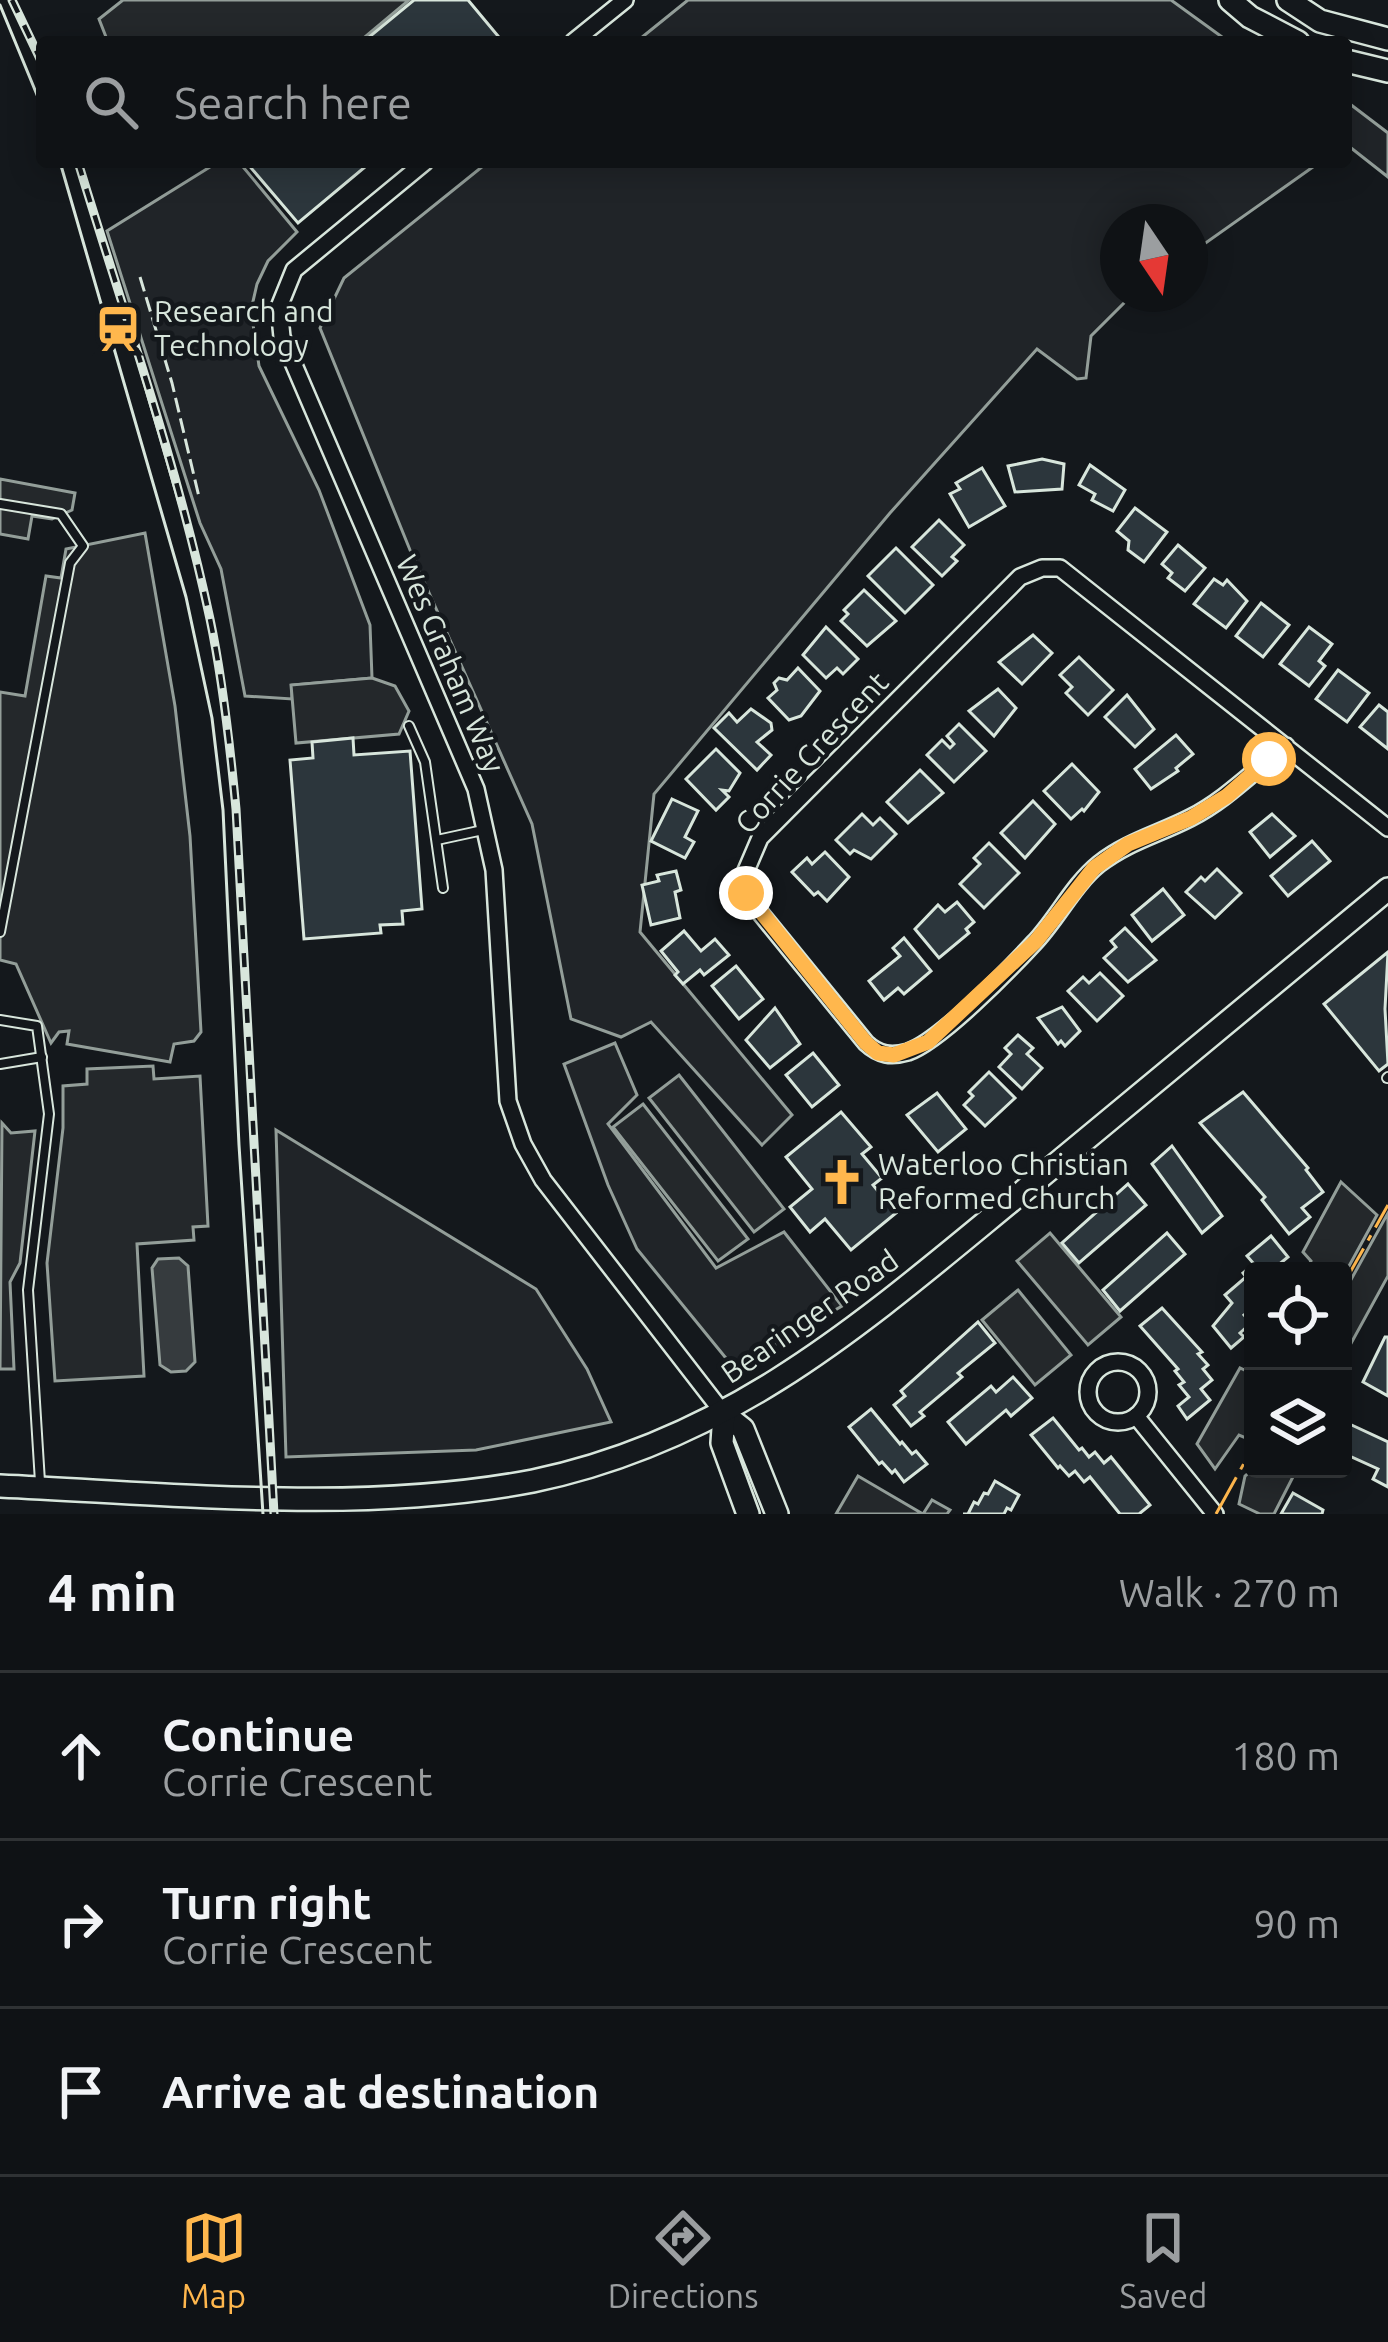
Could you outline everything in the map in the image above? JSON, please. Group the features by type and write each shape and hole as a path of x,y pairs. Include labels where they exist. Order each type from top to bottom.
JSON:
{"street":[{"path":"580,36 625,0"},
{"path":"1230,0 1286,36"},
{"path":"1288,0 1320,21 1388,39"},
{"path":"1352,62 1388,71"},
{"name":"Wes Graham Way","path":"418,168 294,270 284,290 279,322 301,385 476,789 494,870 508,1101 523,1144 543,1180 724,1414"},
{"name":"Corrie Crescent","path":"1286,746 1227,796 1191,818 1128,844 1094,868 1036,941 928,1042 900,1054 878,1053 866,1043 748,898 742,880 760,838 1020,577 1042,568 1060,568 1286,746 1388,828"},
{"name":"Bearinger Road","path":"0,1486 378,1502 529,1482 645,1449 724,1414 873,1314 1388,890"},
{"path":"724,1414 722,1443 748,1514"},
{"path":"724,1414 743,1429 777,1514"},
{"path":"1136,1416 1215,1514"}],"lane":[{"path":"0,504 61,514 83,547 70,563 0,932"},
{"path":"410,727 424,761 443,888"},
{"path":"437,840 484,829"},
{"path":"0,1020 37,1026 49,1114 28,1290 40,1488"},
{"path":"0,1064 42,1057"}],"shaded area":[{"path":"123,0 409,0 366,36 106,36 99,19"},
{"path":"688,0 1171,0 1221,36 643,36"},
{"path":"1352,106 1388,133 1388,177 1352,149"},
{"path":"208,168 244,168 297,232 268,261 257,284 251,310 259,366 319,490 370,625 372,678 292,685 292,699 245,696 221,569 200,523 107,231"},
{"path":"481,168 1312,168 1208,241 1208,204 1100,204 1100,312 1115,312 1091,336 1086,378 1077,379 1037,349 890,513 654,794 640,932 792,1115 762,1145 651,1022 621,1037 571,1019 532,824 410,550 320,328 344,278"},
{"path":"0,479 75,493 72,510 52,519 32,516 28,539 0,534"},
{"path":"145,533 175,706 190,836 201,1032 194,1041 174,1044 170,1062 67,1044 69,1031 59,1032 51,1043 16,964 0,960 0,692 25,696 46,576 61,578 66,549"},
{"path":"372,678 395,686 409,711 399,734 296,743 291,685"},
{"path":"615,1043 637,1095 608,1124 716,1268 784,1232 842,1306 734,1368 637,1249 608,1185 564,1064"},
{"path":"153,1066 154,1079 200,1076 208,1226 193,1227 194,1240 137,1244 144,1376 55,1381 47,1263 63,1128 63,1086 87,1084 87,1069"},
{"path":"679,1075 784,1209 754,1232 649,1098"},
{"path":"643,1104 748,1239 718,1261 613,1127"},
{"path":"2,1123 11,1133 35,1131 20,1263 10,1282 14,1369 0,1369"},
{"path":"276,1130 536,1289 587,1369 611,1422 476,1450 286,1457"},
{"path":"1341,1182 1377,1215 1351,1262 1310,1262 1303,1252"},
{"path":"1388,1213 1388,1276 1352,1342 1352,1278"},
{"path":"1050,1233 1121,1317 1088,1345 1017,1261"},
{"path":"179,1258 188,1266 195,1362 186,1371 171,1372 160,1365 152,1268 158,1259"},
{"path":"1018,1290 1071,1355 1035,1385 982,1320"},
{"path":"1240,1368 1244,1370 1244,1437 1239,1435 1215,1469 1197,1444"},
{"path":"858,1476 923,1514 836,1514"},
{"path":"1245,1478 1292,1478 1274,1514 1260,1514 1239,1504"},
{"path":"932,1500 950,1510 947,1514 923,1514"}],"building":[{"path":"414,0 468,0 498,36 370,36"},
{"path":"251,168 364,168 298,223"},
{"path":"1042,459 1064,464 1062,489 1015,492 1008,466"},
{"path":"1090,465 1125,490 1113,511 1092,500 1095,494 1079,485"},
{"path":"982,468 1005,506 969,527 950,494 960,489 956,483"},
{"path":"1135,508 1167,532 1144,562 1128,550 1129,541 1117,531"},
{"path":"939,520 964,545 942,576 912,547"},
{"path":"1178,545 1205,568 1185,591 1168,578 1172,573 1162,564"},
{"path":"896,548 933,585 905,613 868,576"},
{"path":"1214,579 1223,585 1227,580 1247,601 1226,628 1194,604"},
{"path":"864,590 896,621 867,646 841,621 848,614 844,610"},
{"path":"1261,603 1289,625 1263,657 1236,636"},
{"path":"826,627 858,659 843,674 837,668 826,678 803,655"},
{"path":"1309,627 1332,644 1319,661 1325,666 1309,686 1280,664"},
{"path":"1033,635 1052,653 1022,684 999,662"},
{"path":"1079,657 1113,690 1088,715 1066,693 1072,687 1060,675"},
{"path":"798,668 820,691 801,716 789,720 768,698 777,690 774,683 779,678 787,680"},
{"path":"1338,670 1369,693 1347,722 1316,699"},
{"path":"998,689 1016,708 994,736 969,711"},
{"path":"1127,695 1154,729 1135,747 1105,717"},
{"path":"1379,705 1388,712 1388,749 1360,727"},
{"path":"751,709 771,723 772,730 757,742 771,755 757,770 714,728 729,713 737,722"},
{"path":"959,724 986,751 954,782 927,755 942,740 950,748 954,744 947,736"},
{"path":"1176,735 1193,754 1151,789 1135,769"},
{"path":"353,738 354,755 410,751 422,909 402,911 403,924 380,925 381,933 304,939 290,760 313,758 312,742"},
{"path":"716,749 740,773 729,791 722,790 729,797 716,810 686,779"},
{"path":"1072,764 1099,792 1071,819 1044,791"},
{"path":"920,770 943,793 908,823 887,802"},
{"path":"672,799 698,811 685,837 694,842 685,858 651,841"},
{"path":"1033,801 1055,824 1025,858 1001,833"},
{"path":"862,814 873,825 880,818 896,834 871,859 854,850 850,854 836,840"},
{"path":"1272,814 1295,836 1270,857 1250,832"},
{"path":"1312,841 1330,861 1288,896 1271,876"},
{"path":"989,843 1019,873 984,908 960,884 980,864 974,858"},
{"path":"825,852 849,877 827,901 818,892 814,895 792,872 807,858 812,864"},
{"path":"1217,869 1241,893 1215,918 1186,892"},
{"path":"676,871 680,918 651,925 642,885"},
{"path":"1163,889 1184,915 1152,941 1132,915"},
{"path":"957,902 974,922 966,929 969,933 939,958 915,929 938,905 945,912"},
{"path":"1125,928 1156,960 1128,982 1104,958 1116,947 1111,941"},
{"path":"684,931 701,951 715,939 729,955 683,984 661,951"},
{"path":"904,938 931,971 904,994 898,988 884,1000 869,981 900,956 893,948"},
{"path":"1388,952 1388,1064 1379,1071 1324,1004"},
{"path":"736,966 763,999 739,1019 712,986"},
{"path":"1100,973 1123,996 1097,1021 1068,991 1083,977 1089,983"},
{"path":"1062,1007 1080,1031 1065,1046 1061,1041 1058,1044 1038,1018"},
{"path":"775,1008 800,1044 770,1068 746,1040"},
{"path":"1018,1035 1033,1048 1027,1054 1042,1068 1022,1089 999,1067 1011,1054 1005,1048"},
{"path":"813,1053 839,1085 812,1107 786,1075"},
{"path":"989,1072 1015,1098 985,1126 964,1105 973,1096 969,1092"},
{"path":"1243,1092 1323,1192 1302,1208 1310,1217 1289,1234 1262,1200 1265,1197 1200,1123"},
{"path":"937,1093 966,1129 938,1152 907,1115"},
{"name":"Waterloo Christian Reformed Church","path":"841,1112 871,1147 862,1154 882,1178 873,1185 896,1213 851,1250 825,1219 810,1232 790,1207 812,1189 786,1157"},
{"path":"1172,1146 1222,1216 1202,1233 1152,1164"},
{"path":"1128,1184 1146,1205 1079,1263 1062,1243"},
{"path":"1167,1233 1185,1254 1120,1311 1103,1290"},
{"path":"1271,1236 1288,1257 1282,1262 1252,1262 1247,1256"},
{"path":"1244,1279 1244,1329 1240,1333 1244,1337 1231,1348 1213,1326 1232,1303 1225,1295"},
{"path":"1162,1308 1202,1352 1198,1354 1208,1365 1203,1369 1212,1380 1201,1389 1210,1400 1187,1419 1178,1406 1189,1397 1179,1385 1184,1382 1178,1369 1140,1326"},
{"path":"978,1322 995,1343 958,1373 962,1377 920,1412 924,1416 911,1426 894,1405 905,1396 901,1391"},
{"path":"1388,1337 1388,1396 1363,1382"},
{"path":"1013,1377 1032,1398 1011,1416 1006,1410 966,1444 948,1422 991,1386 996,1392"},
{"path":"871,1409 900,1444 912,1454 916,1451 927,1464 904,1482 895,1470 892,1473 879,1464 849,1427"},
{"path":"1053,1418 1089,1457 1095,1452 1104,1463 1111,1457 1150,1505 1139,1514 1120,1514 1090,1477 1084,1482 1075,1471 1069,1476 1058,1468 1031,1435"},
{"path":"1352,1425 1388,1442 1388,1487 1373,1479 1378,1469 1352,1457"},
{"path":"995,1481 1019,1495 1004,1514 968,1514"},
{"path":"1293,1493 1323,1510 1322,1514 1281,1514"}],"tram line":[{"path":"0,5 36,92"},
{"path":"62,168 186,597 212,718 223,810 263,1514"},
{"path":"106,252 180,506"}],"railway":[{"path":"12,0 36,50"},
{"path":"80,168 182,503 222,689 236,809 274,1514"}],"fence":[{"path":"140,277 199,497"}],"power":[{"path":"1352,1269 1388,1205"},
{"path":"1216,1514 1244,1463"}],"place":[{"name":"Research and Technology","path":"118,329"},
{"name":"Waterloo Christian Reformed Church","path":"842,1182"}],"route":[{"path":"746,893 866,1043 878,1053 910,1051 928,1042 1036,941 1094,868 1128,844 1191,818 1227,796 1269,759"}]}
